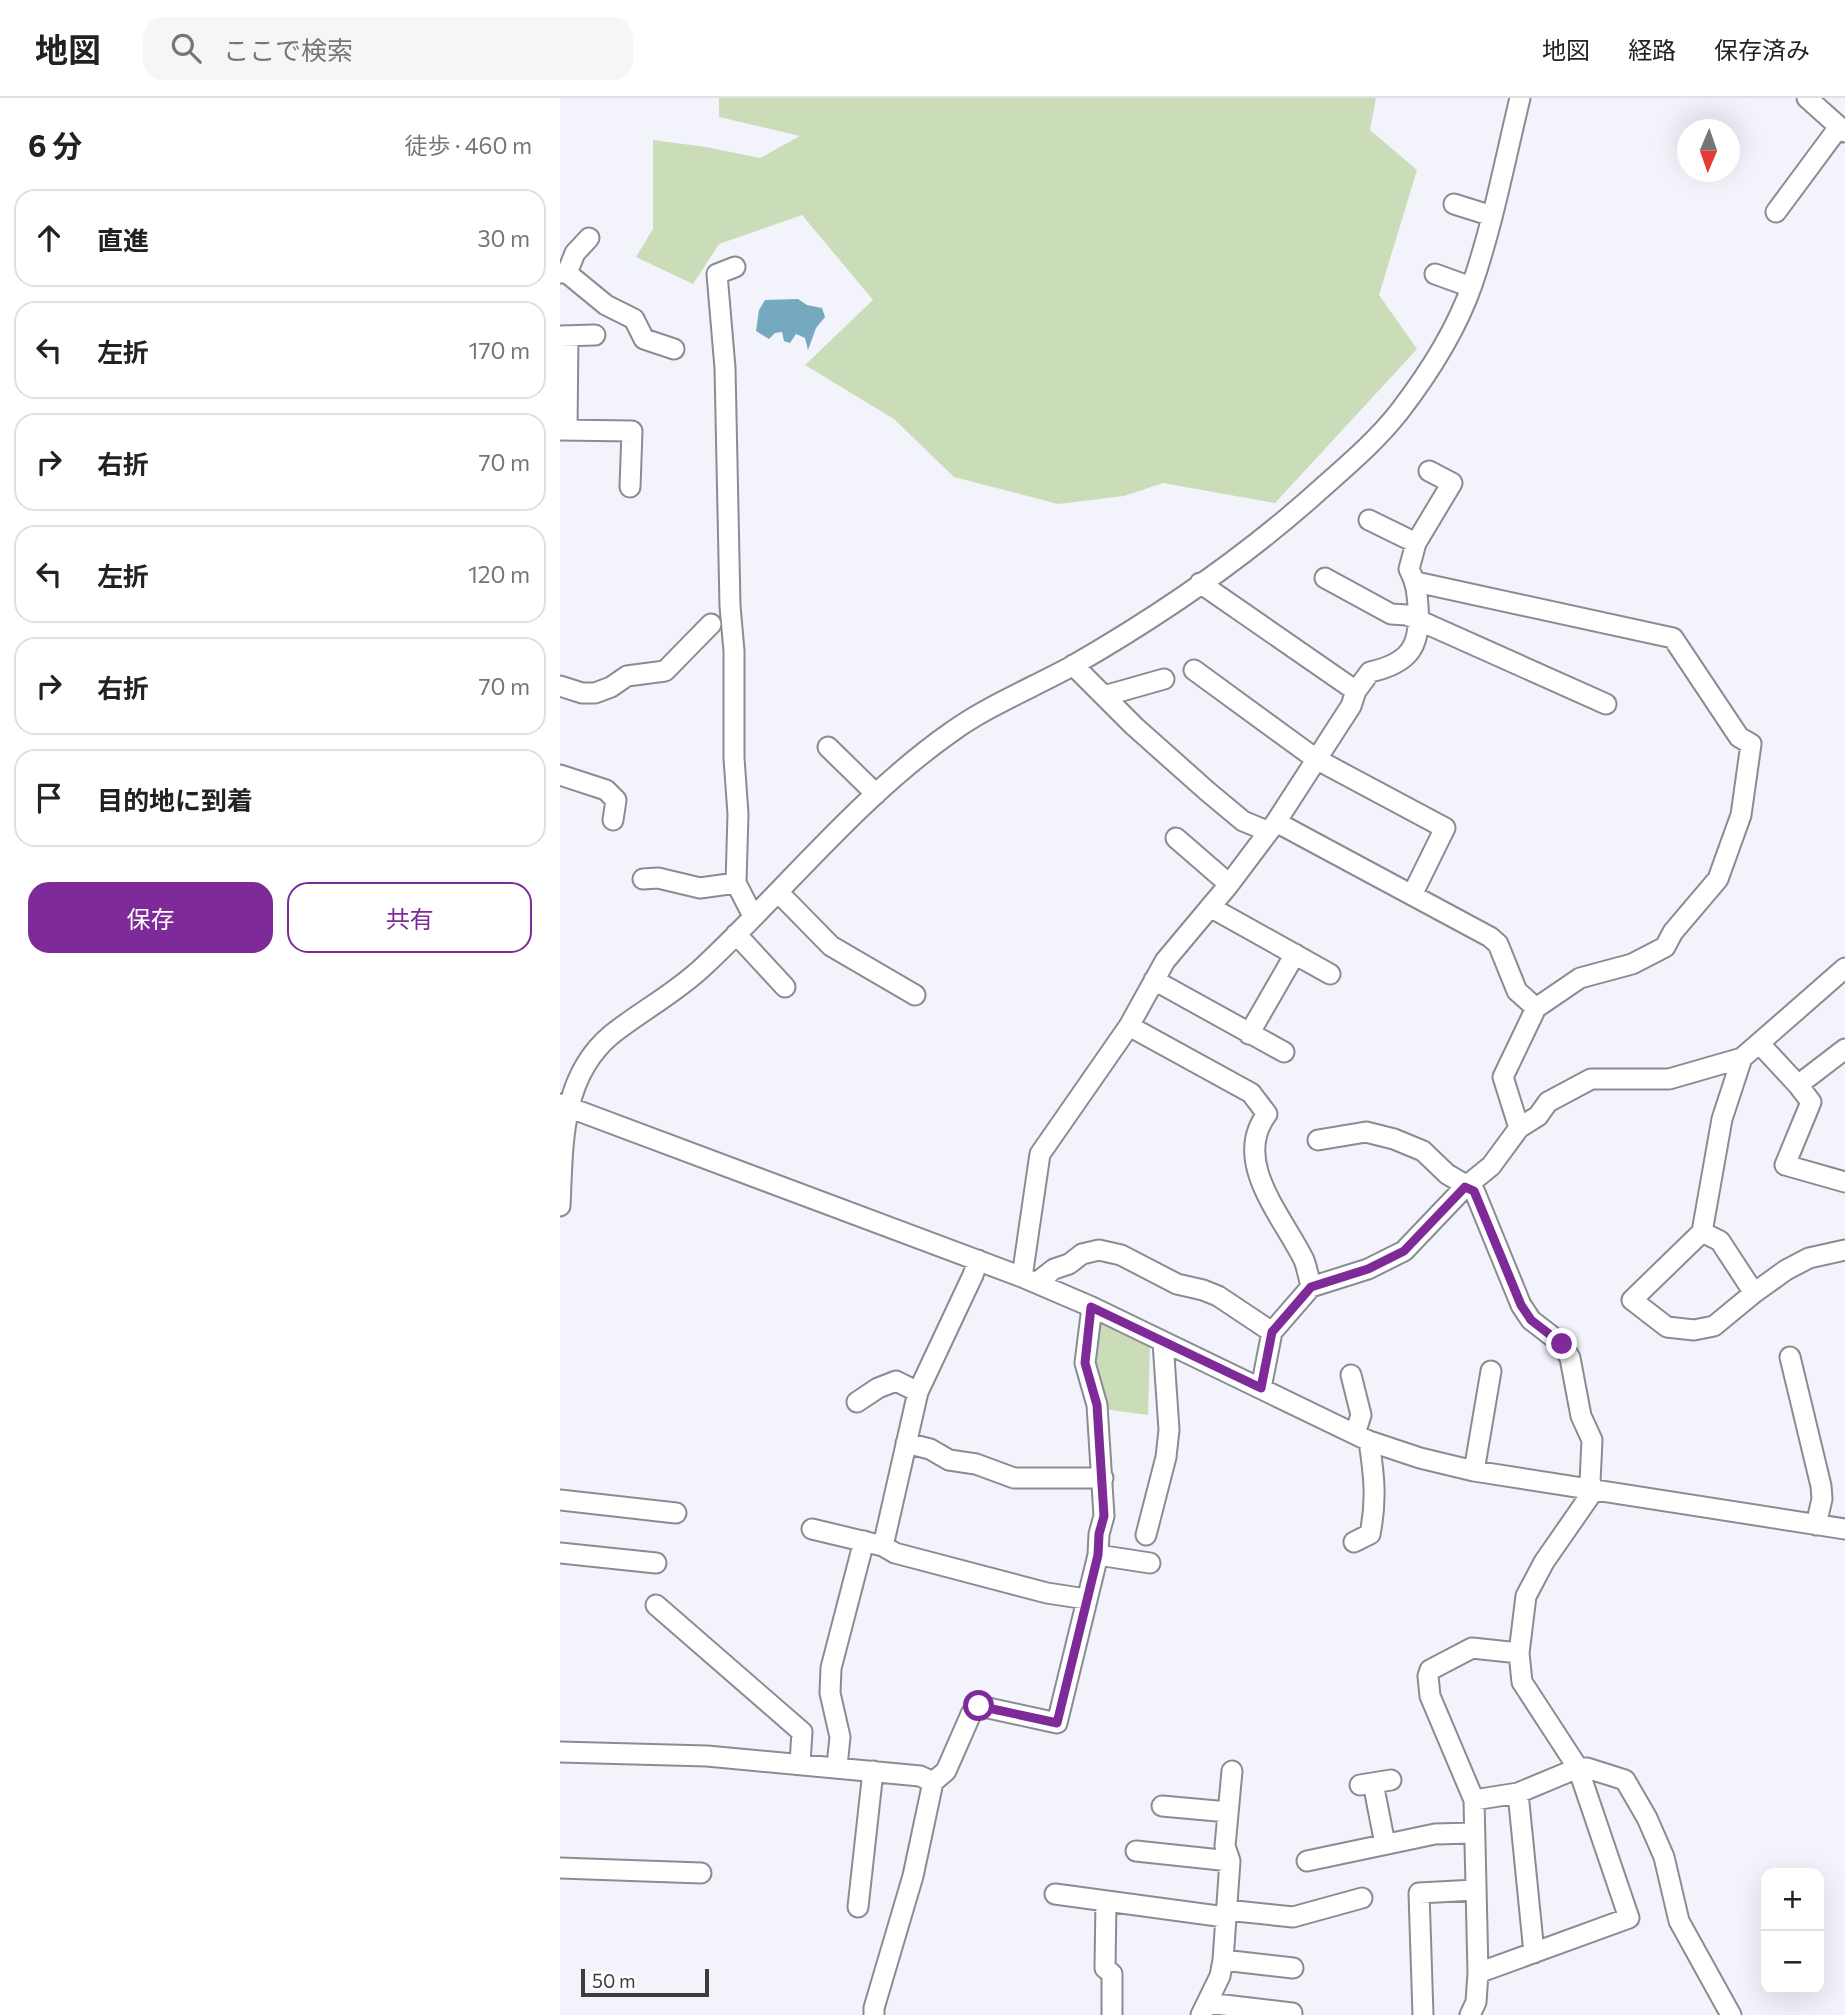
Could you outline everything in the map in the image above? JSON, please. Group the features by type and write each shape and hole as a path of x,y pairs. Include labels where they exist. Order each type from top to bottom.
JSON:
{"street":[{"path":"560,1206 563,1112 596,1050 613,1034 702,968 876,793 915,758 955,729 1073,665 1150,618 1272,533 1374,442 1399,412 1438,356 1471,287 1492,216 1520,98"},
{"path":"1776,212 1842,130 1807,98"},
{"path":"1454,204 1492,216"},
{"path":"589,238 575,253 564,273 606,305 634,319 644,339 674,349"},
{"path":"735,267 717,274 725,368 730,606 734,651 734,758 738,814 736,883 753,916"},
{"path":"1435,274 1471,287"},
{"path":"595,335 564,336 564,430 632,431 630,487"},
{"path":"1029,1280 1040,1154 1129,1026 1165,961 1229,884 1271,826 1351,706 1356,691 1370,672 1389,668 1417,643 1419,620 1416,582 1409,569 1416,543 1452,483 1429,471"},
{"path":"1369,520 1416,543"},
{"path":"1325,578 1391,614 1407,615 1419,620 1606,704"},
{"path":"1416,582 1673,638 1740,737 1751,744 1741,816 1718,879 1673,932 1665,947 1632,964 1580,978 1536,1008 1503,1077 1520,1128"},
{"path":"1200,583 1356,691"},
{"path":"560,686 595,693 611,687 627,676 665,671 711,624"},
{"path":"1073,665 1133,726 1243,821 1271,826 1412,895 1490,937 1498,944 1517,991 1536,1008"},
{"path":"1194,670 1316,759 1445,828 1412,895"},
{"path":"1104,696 1164,679"},
{"path":"828,747 876,793"},
{"path":"560,775 606,790 616,800 613,820"},
{"path":"1176,838 1229,884"},
{"path":"643,879 658,877 700,888 736,883"},
{"path":"778,892 831,946 915,995"},
{"path":"1210,907 1330,974"},
{"path":"736,934 785,987"},
{"path":"1249,1034 1295,954"},
{"path":"1261,1388 1272,1332 1311,1287 1368,1269 1404,1251 1465,1187 1490,1166 1520,1128 1538,1116 1548,1102 1591,1079 1668,1079 1741,1058 1845,968"},
{"path":"1154,981 1284,1052"},
{"path":"1129,1026 1251,1093 1267,1114 1258,1127 1254,1152 1257,1172 1305,1262 1311,1287"},
{"path":"1759,1043 1811,1101 1785,1165 1845,1182"},
{"path":"1798,1085 1845,1049"},
{"path":"1741,1058 1722,1119 1702,1232 1632,1300 1667,1327 1695,1330 1714,1326 1754,1293 1809,1258 1845,1250"},
{"path":"563,1112 1029,1280 1362,1437 1420,1458 1474,1471 1845,1530"},
{"path":"1318,1140 1366,1132 1394,1139 1423,1151 1447,1174 1474,1191 1521,1305 1531,1320 1562,1344 1570,1358 1581,1416 1592,1440 1590,1482 1594,1490"},
{"path":"1702,1232 1720,1241 1754,1293"},
{"path":"1029,1280 1069,1264 1082,1254 1099,1250 1121,1255 1177,1284 1218,1296 1272,1332"},
{"path":"883,1546 918,1392 978,1260"},
{"path":"874,2015 913,1876 933,1782 946,1770 971,1714 979,1706 1057,1723 1098,1555 1099,1534 1104,1516 1097,1405 1085,1363 1091,1307"},
{"path":"1146,1535 1166,1457 1169,1430 1163,1342"},
{"path":"1790,1357 1821,1486 1822,1499 1816,1525"},
{"path":"1474,1471 1491,1371"},
{"path":"1351,1375 1361,1415 1362,1437 1376,1489 1370,1534 1354,1542"},
{"path":"857,1402 878,1388 896,1381 918,1392"},
{"path":"906,1443 930,1448 948,1460 976,1464 1014,1478 1103,1478"},
{"path":"1478,1973 1629,1917 1578,1768 1522,1682 1519,1653 1526,1596 1544,1562 1594,1490"},
{"path":"560,1500 676,1513"},
{"path":"811,1529 883,1546 895,1553 1010,1583 1086,1599"},
{"path":"836,1766 840,1737 830,1693 831,1668 864,1541"},
{"path":"560,1553 656,1563"},
{"path":"1098,1555 1150,1563"},
{"path":"656,1605 802,1732 800,1763"},
{"path":"1470,2015 1476,2002 1478,1973 1474,1800 1430,1696 1428,1676 1430,1670 1472,1648 1519,1653"},
{"path":"560,1752 707,1756 800,1763 920,1776 933,1782"},
{"path":"1474,1800 1518,1793 1578,1768 1587,1768 1625,1780 1647,1818 1664,1857 1679,1921 1731,2015"},
{"path":"858,1907 873,1770"},
{"path":"1232,1771 1225,1846 1230,1861 1223,1960 1220,1976 1204,2009 1292,2013"},
{"path":"1375,1782 1385,1844"},
{"path":"1518,1793 1534,1953"},
{"path":"1162,1806 1228,1812"},
{"path":"1307,1861 1435,1834 1473,1833"},
{"path":"1136,1851 1230,1861"},
{"path":"560,1868 701,1873"},
{"path":"1423,2015 1419,1893 1475,1890"},
{"path":"1055,1894 1226,1914 1293,1917 1362,1898"},
{"path":"1106,1901 1105,1968 1112,1974 1112,2015"},
{"path":"1223,1960 1293,1968"}],"green space":[{"path":"719,98 1376,98 1370,130 1417,170 1379,295 1417,349 1275,503 1163,483 1124,496 1058,504 954,477 894,419 805,365 873,300 802,215 719,244 693,284 636,257 653,229 653,140 760,158 800,136 719,117"},
{"path":"1096,1319 1150,1345 1148,1415 1103,1409 1089,1364"}],"water":[{"path":"798,299 807,305 822,308 825,317 816,328 808,350 805,338 796,334 790,343 784,341 782,332 775,333 769,339 756,331 759,310 765,300"}],"route":[{"path":"979,1706 1057,1723 1098,1555 1099,1534 1104,1516 1097,1405 1085,1363 1091,1307 1261,1388 1272,1332 1311,1287 1368,1269 1404,1251 1465,1187 1474,1191 1521,1305 1531,1320 1562,1344"}]}
